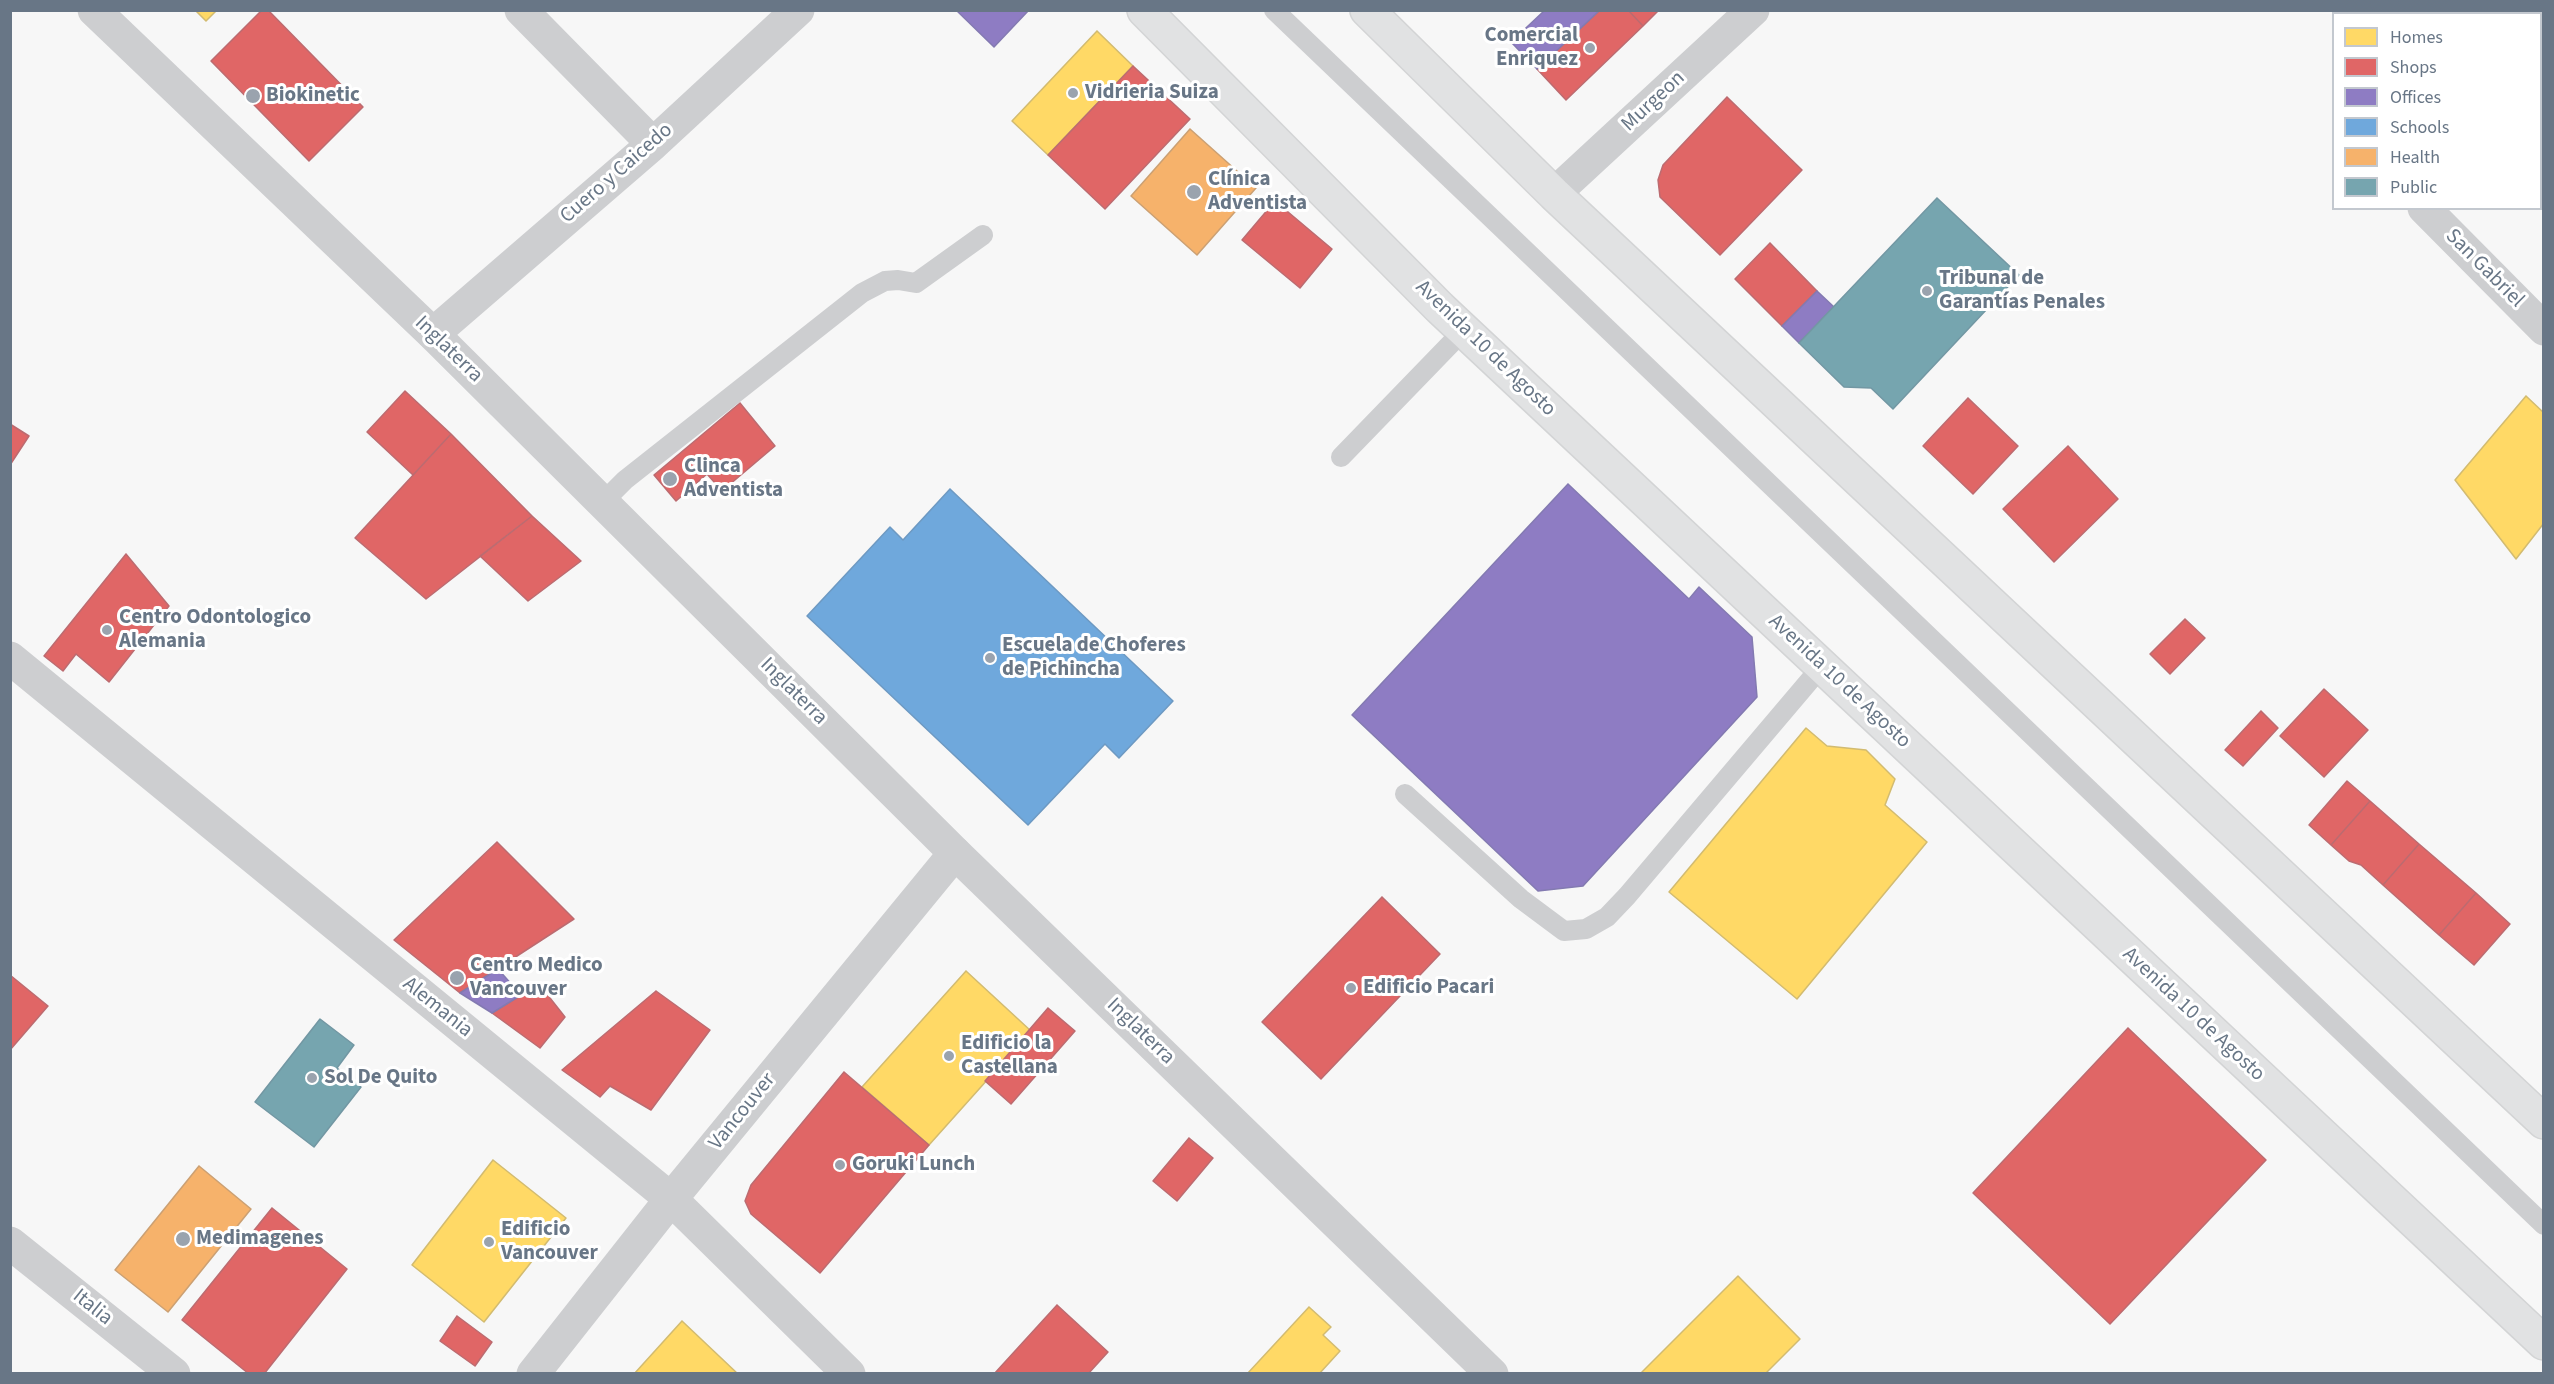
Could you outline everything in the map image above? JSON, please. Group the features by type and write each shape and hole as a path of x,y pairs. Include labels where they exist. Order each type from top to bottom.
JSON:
{"main road":[{"name":"Avenida 10 de Agosto","path":"1144,10 1464,330 2544,1343"},
{"path":"1367,10 1554,194 2544,1122"}],"street":[{"name":"Inglaterra","path":"94,10 433,334 955,853 1492,1374"},
{"path":"521,10 653,144"},
{"name":"Cuero y Caicedo","path":"433,334 653,144 798,10"},
{"name":"Murgeon","path":"1554,194 1753,10"},
{"name":"San Gabriel","path":"2426,210 2544,329"},
{"name":"Alemania","path":"10,658 671,1199 849,1374"},
{"name":"Vancouver","path":"533,1374 671,1199 955,853"},
{"name":"Italia","path":"10,1243 174,1374"}],"lane":[{"path":"1274,10 2544,1225"},
{"path":"602,503 625,480 862,293 885,281 898,280 916,284 983,235"},
{"path":"1341,457 1464,330"},
{"path":"1405,794 1521,899 1564,931 1586,929 1607,917 1627,896 1822,666"}],"building: Homes":[{"path":"195,10 217,10 206,21"},
{"name":"Vidrieria Suiza","path":"1097,31 1133,66 1048,155 1012,121"},
{"path":"2526,396 2544,413 2544,523 2516,559 2455,480"},
{"path":"1806,728 1827,746 1866,750 1895,779 1885,805 1927,842 1797,999 1669,892"},
{"name":"Edificio la Castellana","path":"966,971 1031,1031 929,1145 862,1087"},
{"name":"Edificio Vancouver","path":"493,1160 566,1218 484,1322 412,1265"},
{"path":"1738,1276 1800,1339 1765,1374 1640,1374"},
{"path":"1309,1307 1331,1327 1323,1335 1340,1351 1319,1374 1247,1374"},
{"path":"682,1321 738,1374 634,1374"}],"building: Shops":[{"path":"262,10 268,10 363,107 309,161 211,61"},
{"name":"Comercial Enriquez","path":"1600,10 1628,10 1643,26 1566,100 1537,69"},
{"path":"1628,10 1659,10 1643,26"},
{"path":"1133,66 1190,119 1105,209 1048,155"},
{"path":"1727,97 1802,170 1720,255 1660,197 1658,180 1663,165"},
{"path":"1275,201 1332,249 1300,288 1242,240"},
{"path":"1770,243 1817,291 1782,326 1735,279"},
{"path":"405,391 451,434 413,475 367,432"},
{"path":"1968,398 2018,446 1973,494 1923,446"},
{"path":"740,403 775,446 722,491 707,474 676,501 654,475"},
{"path":"10,424 29,436 10,465"},
{"path":"451,434 532,516 426,599 355,538"},
{"path":"2068,446 2118,499 2054,562 2003,509"},
{"path":"532,516 581,561 528,601 480,556"},
{"name":"Centro Odontologico Alemania","path":"126,554 169,606 109,682 76,654 63,671 44,656"},
{"path":"2185,619 2205,638 2170,674 2150,654"},
{"path":"2324,689 2368,730 2324,777 2280,736"},
{"path":"2261,711 2278,728 2243,766 2225,750"},
{"path":"2347,781 2370,801 2331,845 2309,825"},
{"path":"2370,801 2419,844 2383,885 2361,865 2349,861 2331,845"},
{"path":"497,842 574,919 460,993 394,940"},
{"path":"2419,844 2476,893 2439,935 2383,885"},
{"path":"2476,893 2510,924 2474,965 2439,935"},
{"name":"Edificio Pacari","path":"1382,897 1440,954 1321,1079 1262,1022"},
{"path":"10,975 48,1006 10,1050"},
{"path":"539,984 565,1017 540,1048 492,1013"},
{"path":"656,991 710,1030 651,1110 610,1086 600,1097 562,1070"},
{"path":"1048,1008 1075,1031 1011,1104 985,1081"},
{"path":"2128,1028 2266,1160 2110,1324 1973,1193"},
{"name":"Goruki Lunch","path":"844,1072 929,1145 820,1273 751,1214 745,1201 751,1185"},
{"path":"1189,1138 1213,1158 1177,1201 1153,1181"},
{"path":"272,1208 347,1269 264,1374 249,1374 182,1320"},
{"path":"1057,1305 1108,1352 1088,1374 994,1374"},
{"path":"457,1316 492,1342 475,1366 440,1341"}],"building: Offices":[{"path":"956,10 1029,10 994,47"},
{"path":"1545,10 1600,10 1537,69 1511,42"},
{"path":"1817,291 1834,307 1799,343 1782,326"},
{"path":"1568,484 1689,599 1699,587 1752,637 1757,697 1583,886 1538,891 1352,715"},
{"path":"498,969 521,995 492,1013 460,993"}],"building: Schools":[{"name":"Escuela de Choferes de Pichincha","path":"950,489 1173,701 1119,758 1105,744 1028,825 807,616 890,527 903,540"}],"building: Health":[{"name":"Clínica Adventista","path":"1190,129 1256,188 1197,255 1131,196"},
{"name":"Medimagenes","path":"199,1166 251,1209 168,1312 115,1270"}],"building: Public":[{"name":"Tribunal de Garantías Penales","path":"1937,198 2019,275 1893,409 1871,388 1844,387 1799,343"},
{"name":"Sol De Quito","path":"320,1019 354,1045 337,1068 361,1087 314,1147 255,1102"}],"place":[{"name":"Comercial Enriquez","path":"1590,48"},
{"name":"Vidrieria Suiza","path":"1073,93"},
{"name":"Biokinetic","path":"253,96"},
{"name":"Clínica Adventista","path":"1194,192"},
{"name":"Tribunal de Garantías Penales","path":"1927,291"},
{"name":"Clinca Adventista","path":"670,479"},
{"name":"Centro Odontologico Alemania","path":"107,630"},
{"name":"Escuela de Choferes de Pichincha","path":"990,658"},
{"name":"Centro Medico Vancouver","path":"457,978"},
{"name":"Edificio Pacari","path":"1351,988"},
{"name":"Edificio la Castellana","path":"949,1056"},
{"name":"Sol De Quito","path":"312,1078"},
{"name":"Goruki Lunch","path":"840,1165"},
{"name":"Medimagenes","path":"183,1239"},
{"name":"Edificio Vancouver","path":"489,1242"}]}
